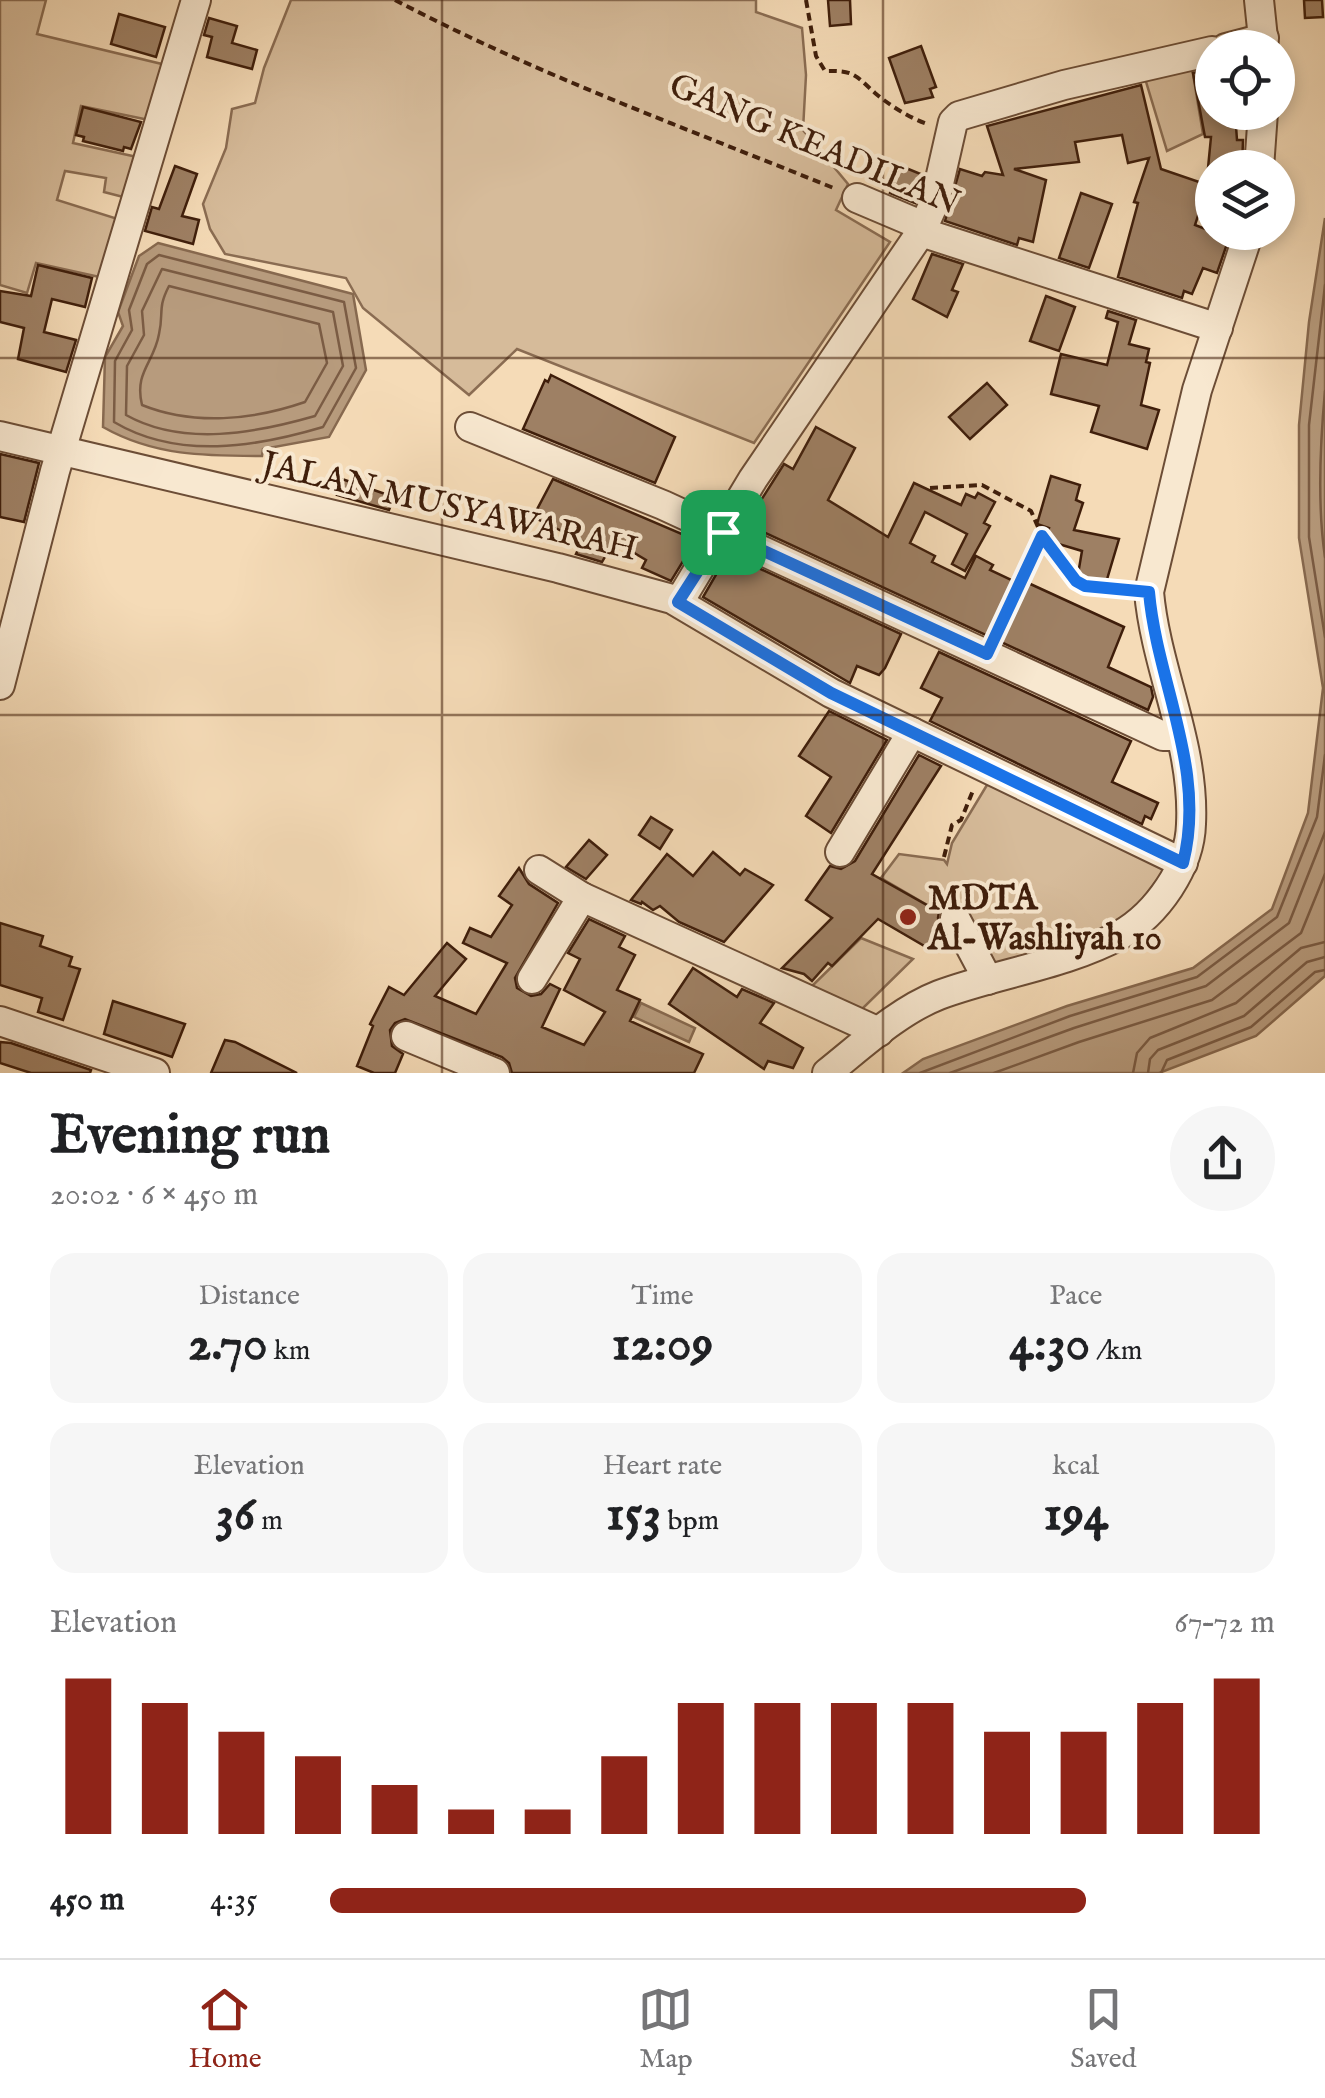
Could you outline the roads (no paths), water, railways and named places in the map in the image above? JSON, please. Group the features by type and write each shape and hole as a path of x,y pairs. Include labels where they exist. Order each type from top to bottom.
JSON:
{"street":[{"path":"0,686 55,471 196,0"},
{"path":"1259,0 1262,30"},
{"path":"678,602 754,479 921,232 935,201 950,131 959,116 1064,85 1195,55"},
{"name":"GANG KEADILAN","path":"857,198 916,223 921,232 1218,328"},
{"path":"827,1073 879,1032 936,996 1122,934 1155,905 1183,863 1192,816 1190,782 1152,621 1149,592 1183,444 1243,250"},
{"path":"470,428 663,505 1164,736 1180,736"},
{"name":"JALAN MUSYAWARAH","path":"0,436 650,591 678,602 792,672 1183,863"},
{"path":"840,852 912,732"},
{"path":"540,870 582,897 879,1032"},
{"path":"532,979 582,897"},
{"path":"955,918 988,980"},
{"path":"0,1022 154,1073"},
{"path":"406,1036 495,1073"}],"water":[{"path":"1325,218 1325,976 1256,1036 1159,1073 903,1073 923,1059 1067,1006 1193,968 1272,909 1308,813 1323,688 1299,538 1299,425"},
{"path":"158,243 353,294 366,370 329,437 263,449 262,456 220,456 161,449 103,427 105,357 123,326 118,312 139,256"},
{"path":"641,1003 695,1028 689,1042 634,1017"}],"place":[{"name":"MDTA Al-Washliyah 10","path":"908,917"}]}
